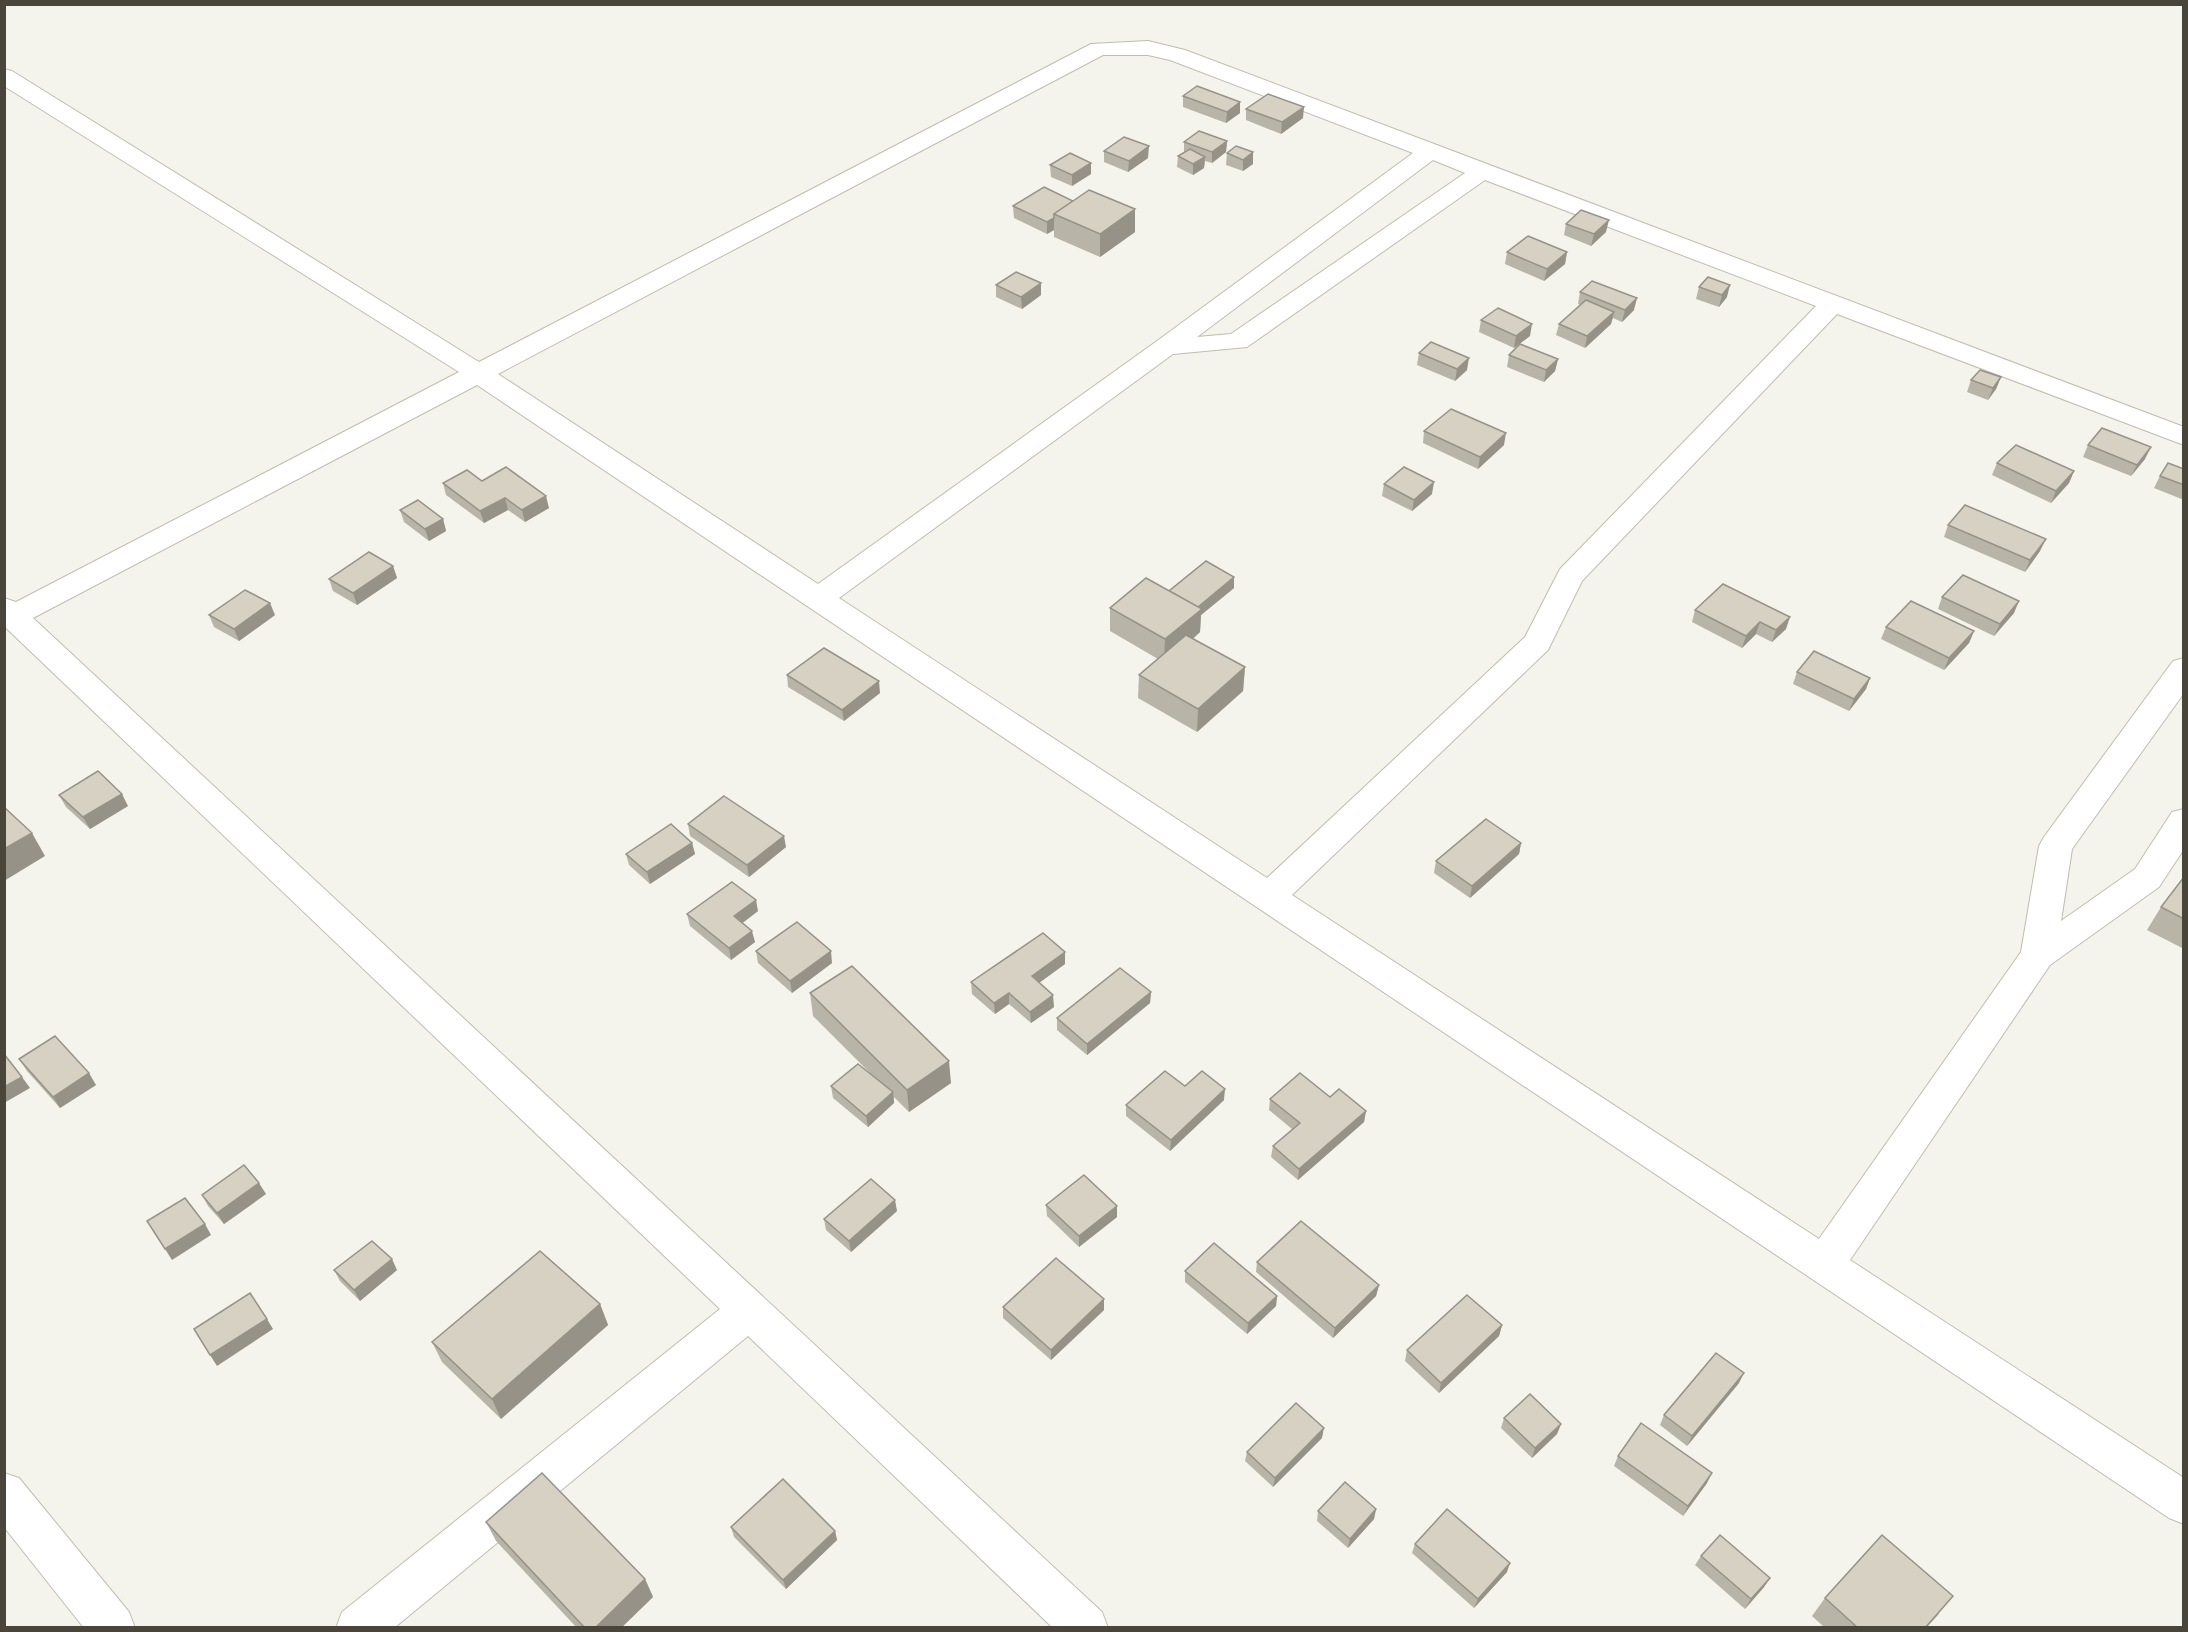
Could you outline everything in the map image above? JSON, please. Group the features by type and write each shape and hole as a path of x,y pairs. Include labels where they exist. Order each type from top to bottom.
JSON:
{"street":[{"path":"1086,1628 9,612 478,373 1099,49 1148,48 1177,55 2184,437"},
{"path":"4,76 478,373 2184,1503"},
{"path":"818,598 1166,347 1430,151"},
{"path":"1166,347 1238,341 1483,171"},
{"path":"1268,897 1537,643 1570,576 1833,304"},
{"path":"2038,955 2056,846 2184,669"},
{"path":"1824,1265 2038,955 2147,878 2184,822"},
{"path":"358,1628 749,1310"},
{"path":"4,1493 114,1628"}],"building":[{"path":"1197,86 1240,102 1227,112 1183,96"},
{"path":"1268,94 1304,107 1282,122 1246,109"},
{"path":"1199,131 1227,141 1212,152 1184,142"},
{"path":"1124,137 1149,146 1129,161 1104,151"},
{"path":"1236,146 1253,152 1243,160 1227,153"},
{"path":"1190,149 1205,157 1193,164 1178,156"},
{"path":"1070,153 1091,163 1072,175 1050,165"},
{"path":"1044,187 1073,201 1054,214 1054,218 1047,222 1013,206"},
{"path":"1089,190 1135,209 1100,234 1054,214"},
{"path":"1581,210 1609,220 1594,234 1566,224"},
{"path":"1528,236 1567,252 1547,269 1507,252"},
{"path":"1016,272 1041,283 1021,297 996,285"},
{"path":"1708,277 1730,285 1722,295 1699,287"},
{"path":"1592,281 1637,298 1625,310 1580,292"},
{"path":"1586,300 1614,312 1587,336 1559,324"},
{"path":"1498,308 1532,324 1516,336 1481,320"},
{"path":"1431,342 1469,358 1457,369 1419,353"},
{"path":"1520,344 1558,359 1546,370 1509,355"},
{"path":"1980,370 2001,377 1993,388 1971,380"},
{"path":"1451,409 1506,433 1480,457 1424,431"},
{"path":"2102,428 2151,447 2137,465 2088,445"},
{"path":"2016,445 2074,471 2056,491 1997,463"},
{"path":"2168,463 2184,469 2184,485 2160,476"},
{"path":"506,467 546,496 522,510 505,498 480,511 443,483 467,470 482,481"},
{"path":"1404,467 1434,482 1414,500 1384,484"},
{"path":"418,500 443,519 425,529 400,510"},
{"path":"1965,505 2046,539 2030,560 1948,525"},
{"path":"369,552 393,566 353,593 329,579"},
{"path":"1206,561 1234,577 1198,607 1169,591"},
{"path":"1963,575 2019,601 2000,624 1942,597"},
{"path":"1146,578 1202,609 1165,639 1110,608"},
{"path":"1723,584 1790,617 1776,630 1760,622 1746,636 1695,610"},
{"path":"245,590 270,603 234,629 209,615"},
{"path":"1911,601 1974,631 1949,658 1886,627"},
{"path":"1186,635 1245,667 1198,709 1139,675"},
{"path":"824,648 879,681 842,710 787,675"},
{"path":"1814,651 1870,678 1854,699 1797,672"},
{"path":"98,771 122,794 83,817 59,795"},
{"path":"724,796 784,836 747,865 688,824"},
{"path":"4,807 32,833 4,849"},
{"path":"1486,819 1521,843 1472,886 1436,861"},
{"path":"671,824 692,843 647,872 626,854"},
{"path":"2184,877 2184,919 2161,907"},
{"path":"732,882 756,900 734,916 752,931 729,948 687,914"},
{"path":"797,922 831,951 790,981 756,951"},
{"path":"1043,933 1065,952 1032,976 1053,995 1030,1012 1009,993 994,1003 971,982"},
{"path":"852,966 949,1061 907,1090 810,993"},
{"path":"1120,968 1151,992 1087,1044 1057,1018"},
{"path":"55,1036 89,1073 53,1097 19,1059"},
{"path":"4,1054 22,1077 4,1087"},
{"path":"858,1064 893,1092 866,1116 831,1086"},
{"path":"1165,1071 1185,1086 1202,1071 1225,1089 1171,1140 1126,1105"},
{"path":"1300,1073 1330,1097 1339,1089 1366,1111 1299,1169 1273,1146 1300,1123 1270,1099"},
{"path":"244,1165 259,1183 217,1213 202,1195"},
{"path":"1084,1175 1117,1206 1079,1236 1046,1205"},
{"path":"871,1179 895,1200 849,1241 824,1219"},
{"path":"185,1198 205,1224 165,1249 147,1221"},
{"path":"1301,1221 1379,1285 1335,1328 1257,1262"},
{"path":"372,1241 392,1259 354,1290 334,1270"},
{"path":"1214,1243 1277,1296 1248,1323 1185,1271"},
{"path":"540,1251 600,1304 492,1399 432,1342"},
{"path":"1056,1258 1104,1299 1051,1350 1003,1307"},
{"path":"250,1293 267,1319 210,1355 194,1329"},
{"path":"1467,1295 1502,1325 1441,1383 1407,1350"},
{"path":"1716,1353 1744,1373 1692,1436 1664,1415"},
{"path":"1530,1394 1561,1424 1535,1448 1504,1418"},
{"path":"1296,1403 1324,1428 1275,1478 1247,1452"},
{"path":"1641,1423 1712,1473 1688,1506 1618,1456"},
{"path":"542,1473 645,1579 595,1628 585,1628 486,1522"},
{"path":"783,1479 835,1531 783,1580 731,1527"},
{"path":"1345,1482 1376,1509 1350,1539 1318,1511"},
{"path":"1447,1509 1510,1563 1478,1599 1415,1544"},
{"path":"1720,1535 1770,1578 1751,1599 1701,1556"},
{"path":"1882,1535 1953,1596 1925,1628 1858,1628 1825,1598"}]}
